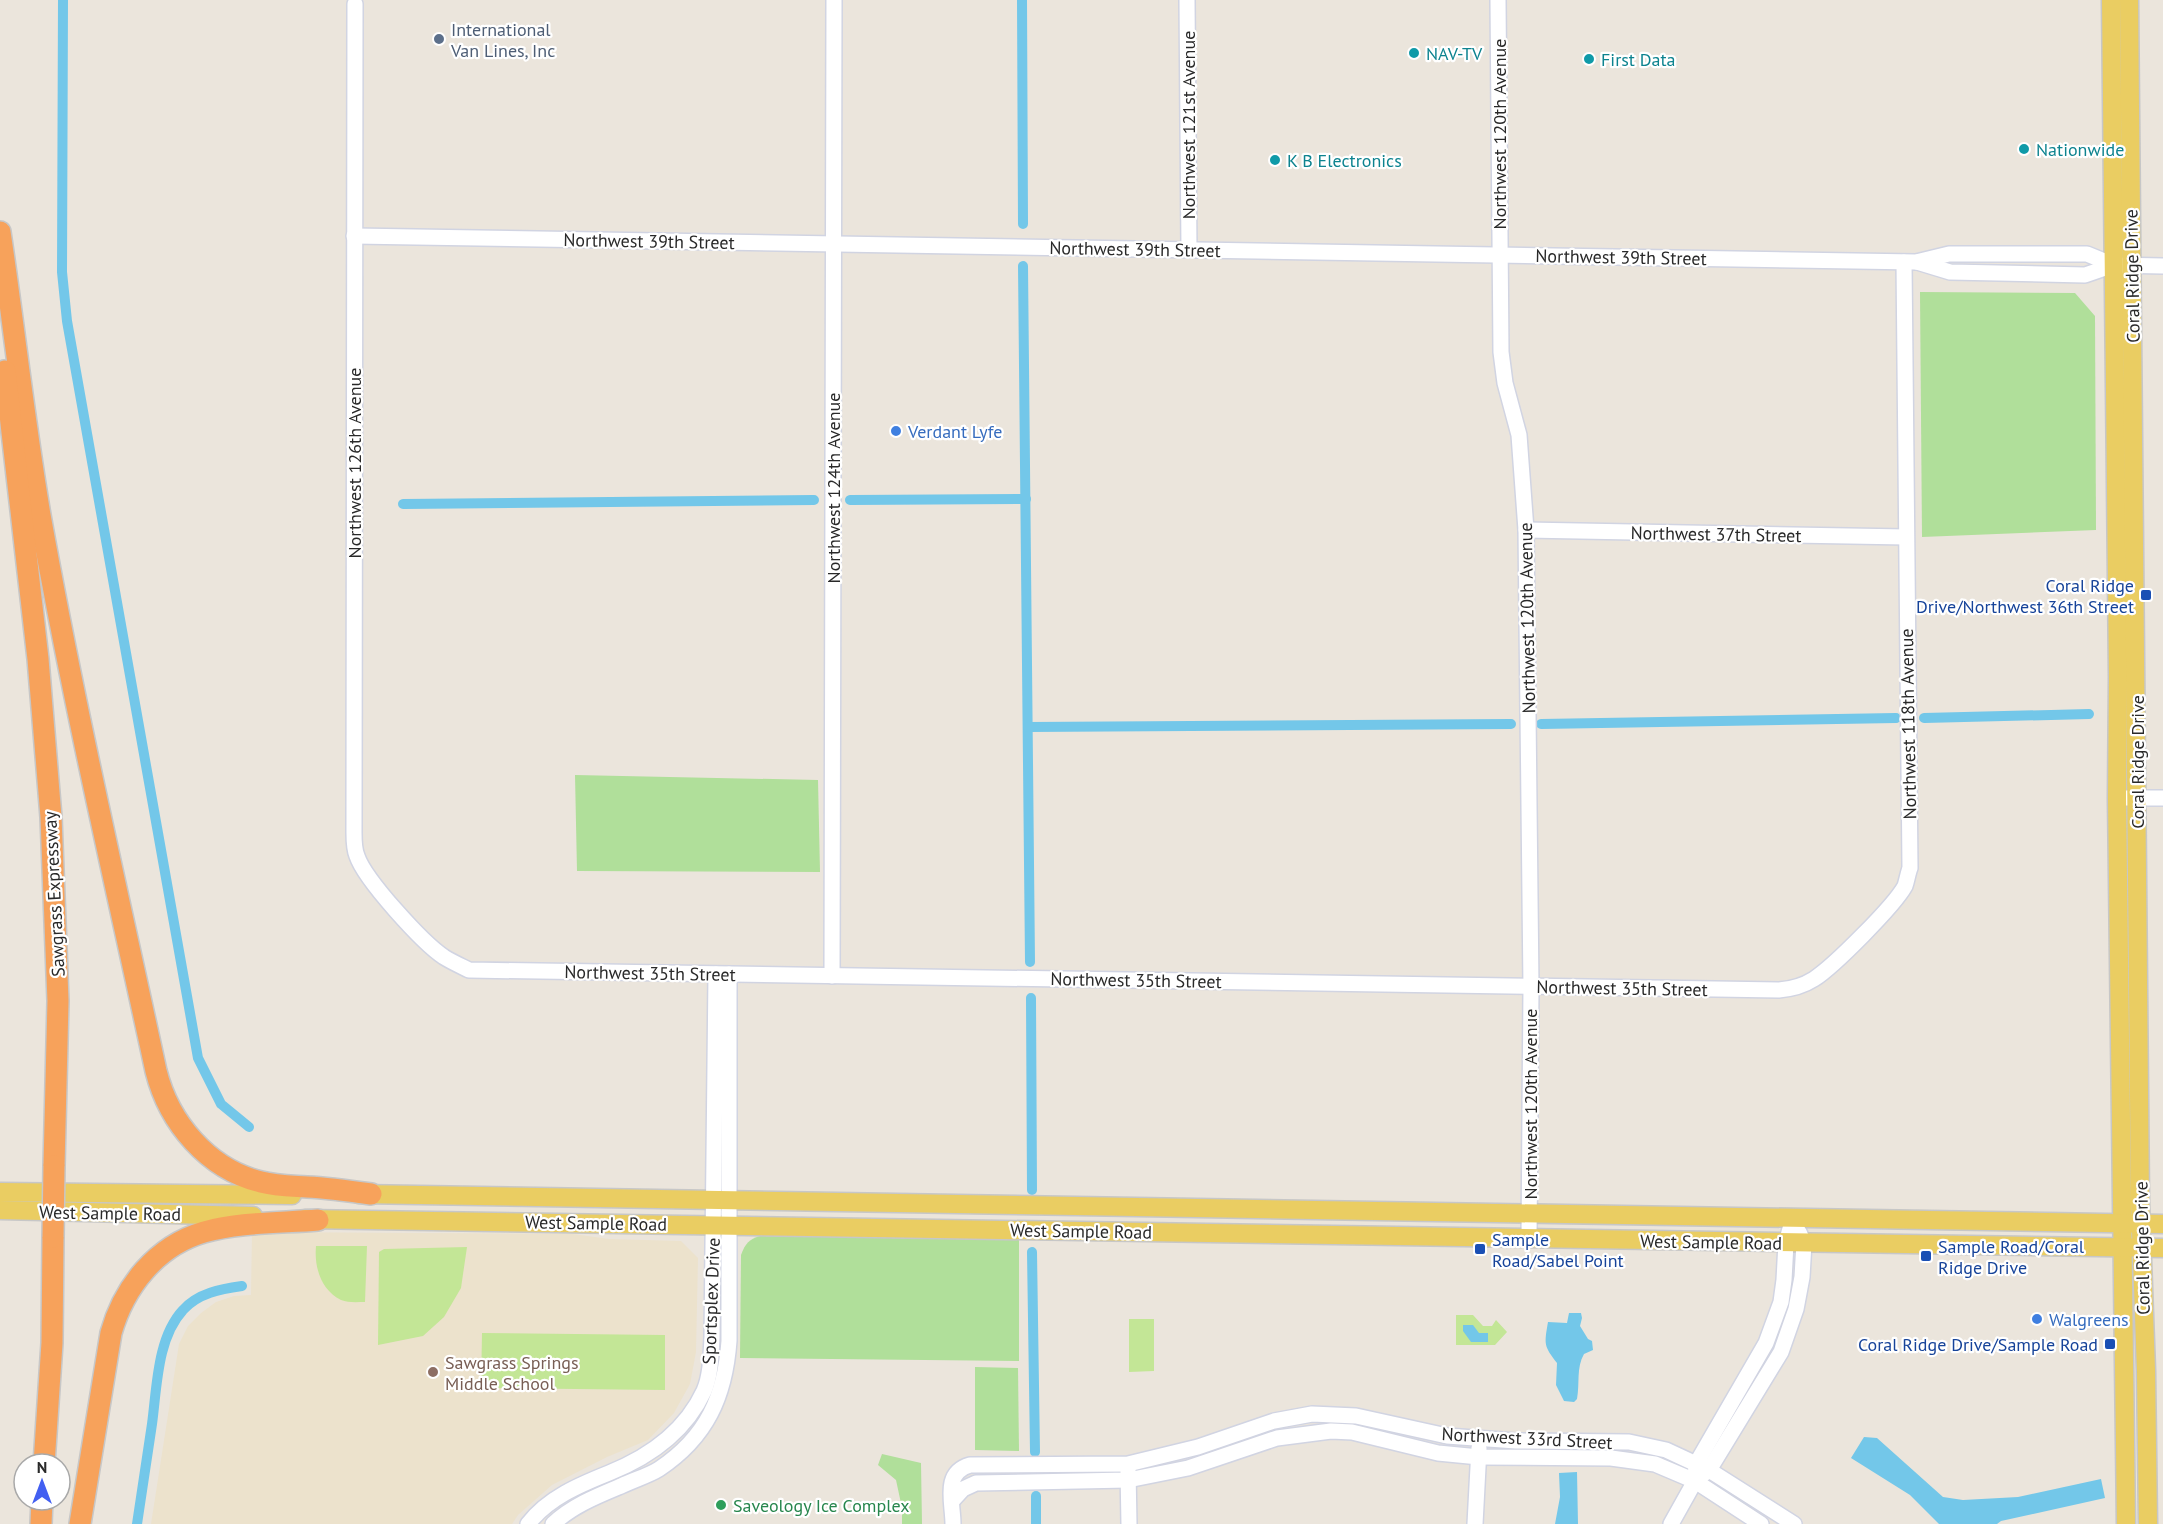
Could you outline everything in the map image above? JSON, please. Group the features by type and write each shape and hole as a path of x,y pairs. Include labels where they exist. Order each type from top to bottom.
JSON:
{"highway":[{"path":"0,232 33,468 51,572 162,1092 177,1121 191,1139 208,1154 237,1173 269,1184 371,1194"},
{"name":"Sawgrass Expressway","path":"0,326 38,659 51,817 58,1001 52,1343 45,1452"},
{"path":"80,1524 111,1333 118,1309 138,1278 154,1260 168,1249 204,1232 238,1226 318,1220"}],"main road":[{"name":"Coral Ridge Drive","path":"2112,0 2135,580 2141,1248 2146,1370 2148,1524"},
{"name":"Coral Ridge Drive","path":"2126,1524 2121,1223 2116,546 2129,0"},
{"path":"2116,546 2126,558 2135,580"},
{"name":"West Sample Road","path":"0,1192 371,1194 2163,1224"},
{"name":"West Sample Road","path":"0,1210 318,1220 2163,1248"}],"street":[{"name":"Northwest 124th Avenue","path":"832,976 834,0"},
{"name":"Northwest 121st Avenue","path":"1187,0 1189,250"},
{"name":"Northwest 120th Avenue","path":"1498,0 1501,352 1505,383 1519,435 1526,531 1531,987 1529,1239"},
{"name":"Northwest 126th Avenue","path":"355,4 354,833 356,855 365,872 395,909"},
{"name":"Northwest 39th Street","path":"354,236 1910,262 1948,254 2087,254 2123,265 2163,266"},
{"name":"Northwest 118th Avenue","path":"1874,922 1893,903 1906,884 1910,868 1906,537 1910,262"},
{"name":"Northwest 37th Street","path":"1526,531 1906,537"},
{"path":"2117,798 2163,798"},
{"name":"Northwest 35th Street","path":"395,909 444,957 469,970 1779,990 1796,988 1821,974 1874,922"},
{"path":"722,974 722,1200"},
{"name":"Sportsplex Drive","path":"528,1524 549,1504 571,1489 640,1459 671,1437 704,1391 711,1357 722,1200"},
{"path":"1671,1524 1703,1467 1782,1353 1796,1309 1802,1277 1793,1218"},
{"name":"Sportsplex Drive","path":"553,1524 560,1517 591,1499 657,1470 678,1455 696,1436 712,1411 725,1376 727,1358 721,1225"},
{"name":"Northwest 33rd Street","path":"952,1501 951,1488 954,1476 960,1468 1128,1464 1198,1447 1274,1421 1312,1414 1331,1414 1356,1416 1447,1436 1480,1439 1629,1442 1666,1450 1703,1467 1794,1524"},
{"path":"1331,1414 1331,1431"},
{"name":"Northwest 33rd Street","path":"952,1501 963,1489 976,1483 1128,1480 1188,1468 1277,1438 1331,1431 1352,1432 1438,1453 1479,1457 1631,1460 1664,1467 1695,1481 1761,1524"},
{"path":"1475,1524 1480,1439"},
{"path":"1128,1464 1129,1524"},
{"path":"952,1501 953,1524"}],"shaded area":[{"name":"Sawgrass Springs Middle School","path":"252,1232 573,1234 609,1239 681,1241 698,1258 696,1352 690,1384 674,1413 648,1440 607,1457 552,1485 518,1515 512,1524 151,1524 179,1344 188,1326 216,1302 234,1296 251,1295"}],"green space":[{"path":"1920,292 2075,293 2095,316 2096,530 1922,537"},
{"path":"575,775 818,780 820,872 577,871"},
{"path":"760,1236 1019,1240 1019,1361 740,1358 741,1255 748,1242"},
{"path":"316,1246 367,1246 365,1302 344,1301 328,1290 318,1270"},
{"path":"467,1247 461,1288 444,1317 423,1336 378,1345 379,1252 384,1249"},
{"path":"1456,1315 1473,1315 1483,1326 1492,1326 1496,1320 1507,1332 1495,1345 1456,1345"},
{"path":"1129,1319 1154,1319 1154,1371 1129,1372"},
{"path":"482,1333 665,1335 665,1390 481,1388"},
{"path":"975,1367 1018,1368 1019,1451 975,1450"},
{"path":"882,1454 921,1463 922,1524 902,1524 902,1508 896,1480 878,1465"}],"water":[{"path":"1569,1313 1581,1313 1580,1326 1588,1339 1592,1341 1593,1350 1584,1354 1582,1359 1577,1399 1574,1402 1564,1401 1556,1385 1557,1363 1547,1349 1546,1341 1548,1322 1567,1323"},
{"path":"1463,1325 1473,1325 1479,1333 1488,1333 1488,1342 1471,1342 1463,1331"},
{"path":"1864,1437 1877,1438 1943,1497 1963,1500 2018,1497 2101,1479 2105,1498 2001,1521 1997,1524 1939,1524 1910,1495 1851,1458"},
{"path":"1577,1472 1578,1524 1555,1524 1560,1497 1559,1473"}],"waterway":[{"path":"63,0 62,272 67,321 198,1058 221,1104 249,1127"},
{"path":"1022,0 1023,224"},
{"path":"1023,266 1030,962"},
{"path":"850,500 1026,499"},
{"path":"403,504 814,500"},
{"path":"1924,718 2089,714"},
{"path":"1541,724 1896,718"},
{"path":"1028,727 1511,724"},
{"path":"1031,998 1032,1190"},
{"path":"1032,1252 1035,1452"},
{"path":"137,1524 157,1379 168,1334 174,1321 189,1304 218,1290 242,1286"},
{"path":"1036,1496 1036,1524"}],"place":[{"name":"International Van Lines, Inc","path":"439,39"},
{"name":"NAV-TV","path":"1414,53"},
{"name":"First Data","path":"1589,59"},
{"name":"Nationwide","path":"2024,149"},
{"name":"K B Electronics","path":"1275,160"},
{"name":"Verdant Lyfe","path":"896,431"},
{"name":"Coral Ridge Drive/Northwest 36th Street","path":"2146,595"},
{"name":"Sample Road/Sabel Point","path":"1480,1249"},
{"name":"Sample Road/Coral Ridge Drive","path":"1926,1256"},
{"name":"Walgreens","path":"2037,1319"},
{"name":"Coral Ridge Drive/Sample Road","path":"2110,1344"},
{"name":"Sawgrass Springs Middle School","path":"433,1372"},
{"name":"Saveology Ice Complex","path":"721,1505"}]}
